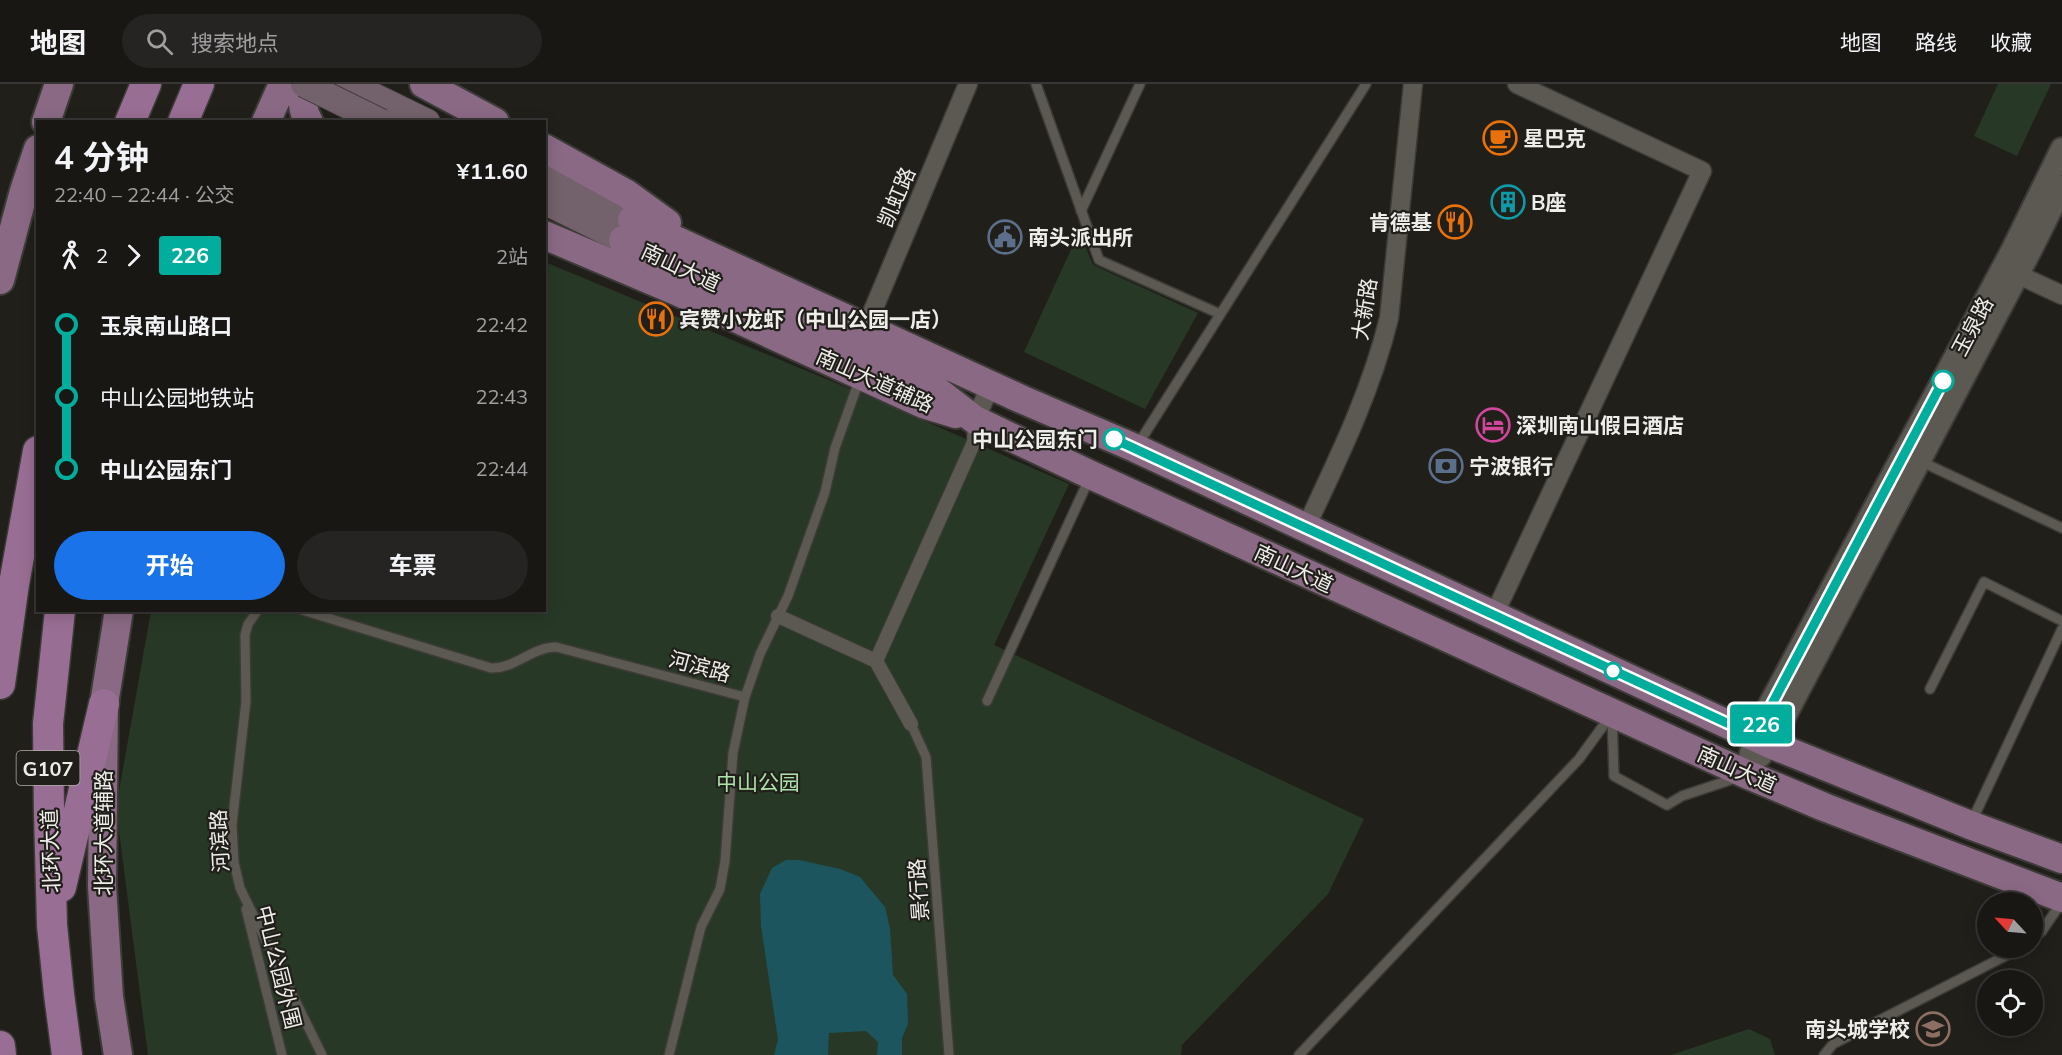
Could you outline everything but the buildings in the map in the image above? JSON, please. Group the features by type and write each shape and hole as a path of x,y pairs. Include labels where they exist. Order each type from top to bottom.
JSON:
{"highway":[{"path":"131,120 146,84"},
{"path":"184,120 199,84"},
{"path":"0,684 14,584 36,462"},
{"name":"北环大道","path":"60,612 48,724 52,925 67,1055"},
{"path":"52,925 104,704"},
{"path":"0,1046 1,1055"}],"main road":[{"path":"267,120 283,84"},
{"path":"308,120 305,116 302,91 305,84 377,120"},
{"path":"349,84 423,120"},
{"path":"424,84 491,120"},
{"path":"47,120 58,85"},
{"path":"546,149 627,194 713,270"},
{"path":"0,280 36,156"},
{"name":"南山大道","path":"546,179 627,230"},
{"name":"南山大道","path":"546,202 627,230 713,270 931,386 975,420 1091,475 1746,774 1833,811 2062,899"},
{"name":"南山大道辅路","path":"546,236 674,290 923,404 975,420"},
{"name":"南山大道","path":"713,270 866,327 1135,448 1762,740 1970,825 2062,859"},
{"name":"北环大道辅路","path":"118,1055 109,997 102,886 104,704 119,612"}],"street":[{"name":"凯虹路","path":"866,327 968,84"},
{"name":"大新路","path":"1306,527 1367,392 1382,348 1389,318 1413,84"},
{"path":"1494,615 1702,171 1517,84"},
{"name":"玉泉路","path":"2010,271 2062,149"},
{"name":"玉泉路","path":"1746,774 2010,271 2062,187"},
{"path":"2010,271 2062,295"},
{"path":"876,661 974,442 975,420 992,385"},
{"path":"778,616 876,661 911,724"}],"lane":[{"path":"1036,84 1099,260 1220,314"},
{"path":"1081,212 1140,84"},
{"path":"1135,448 1366,84"},
{"path":"669,1055 701,927 720,890 725,861 734,753 745,697 760,654 788,596 825,492 835,448 861,376"},
{"path":"1912,457 2062,528"},
{"path":"987,701 1091,475"},
{"path":"1930,688 1984,582 2062,621"},
{"name":"河滨路","path":"257,612 248,624 245,635 246,701 232,825 234,862 240,888 322,1055"},
{"name":"河滨路","path":"309,612 491,668 505,667 542,649 556,647 745,697"},
{"path":"1970,825 2062,629"},
{"path":"1612,713 1614,776 1667,805 1682,796 1746,774"},
{"path":"1299,1055 1579,759 1612,713"},
{"name":"景行路","path":"911,724 926,757 949,1055"},
{"name":"中山公园外围","path":"240,888 264,976 282,1055"},
{"path":"2043,929 2062,899"},
{"path":"1824,1055 1833,1044 2001,958"}],"green space":[{"path":"1998,84 2051,84 2017,156 1974,136"},
{"path":"1079,232 1093,265 1198,313 1145,409 1024,352"},
{"name":"中山公园","path":"546,262 886,404 1069,484 994,645 1364,819 1328,894 1182,1045 1181,1055 148,1055 116,808 151,612 546,612"},
{"path":"1749,1029 1770,1039 1775,1055 1671,1055"}],"water":[{"path":"786,860 799,860 840,869 860,877 885,907 890,929 893,975 907,994 908,1024 902,1038 902,1055 877,1055 878,1042 866,1031 829,1033 828,1055 774,1055 778,1040 761,926 760,894 772,868"}],"bus line":[{"name":"226","path":"1114,439 1755,736 1943,381"}],"place":[{"name":"星巴克","path":"1500,138"},
{"name":"B座","path":"1508,202"},
{"name":"肯德基","path":"1455,222"},
{"name":"南头派出所","path":"1005,237"},
{"name":"宾赞小龙虾（中山公园一店）","path":"656,319"},
{"name":"深圳南山假日酒店","path":"1493,425"},
{"name":"中山公园东门","path":"1114,439"},
{"name":"宁波银行","path":"1446,466"},
{"name":"南头城学校","path":"1933,1029"}]}
